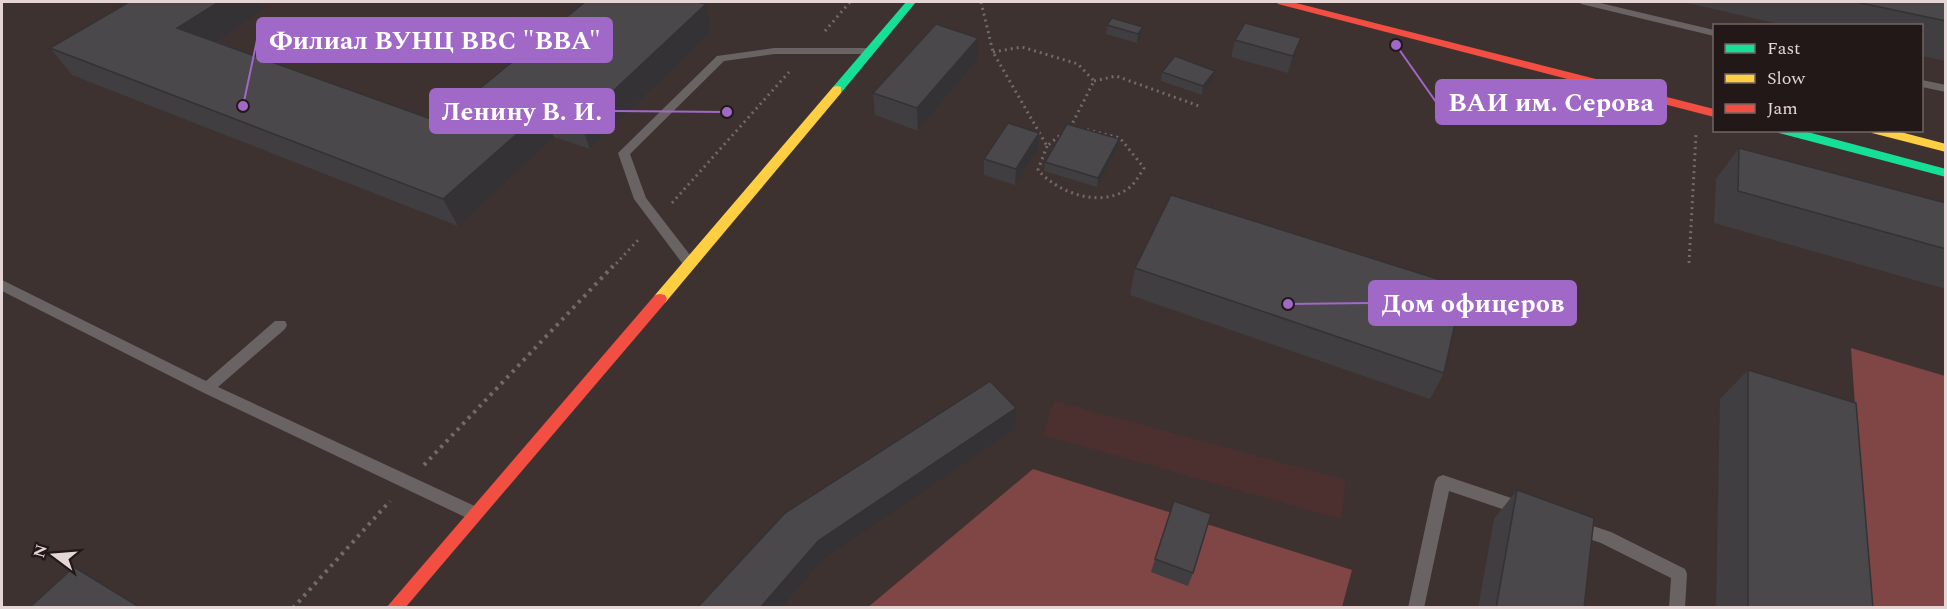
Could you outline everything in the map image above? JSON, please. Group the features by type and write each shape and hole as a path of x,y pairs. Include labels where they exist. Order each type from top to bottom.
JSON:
{"street":[{"path":"394,608 473,513 690,264 911,2"},
{"path":"1282,2 1713,113"},
{"path":"1791,132 1946,173"},
{"path":"1884,132 1946,148"}],"lane":[{"path":"1585,2 1713,33"},
{"path":"690,264 640,199 624,153 721,58 774,51 871,51"},
{"path":"1923,84 1946,89"},
{"path":"2,285 207,388 473,513"},
{"path":"207,388 280,326"},
{"path":"1416,608 1443,482 1540,515"},
{"path":"1562,523 1605,537 1679,574 1677,608"}],"path":[{"path":"292,608 407,482 656,221 850,2"},
{"path":"981,2 993,52 1047,146"},
{"path":"993,52 1022,48 1033,51 1078,64 1094,81"},
{"path":"1094,81 1116,76 1199,106"},
{"path":"1072,126 1119,138 1144,168 1130,188 1101,198 1072,194 1045,181 1038,170 1047,146 1072,126 1094,81"},
{"path":"1689,263 1696,127"}],"shaded area":[{"path":"1851,348 1945,376 1945,607 1869,607"},
{"path":"1054,401 1346,480 1341,519 1043,435"},
{"path":"1033,469 1352,570 1342,607 867,608"}],"building":[{"path":"129,2 219,2 177,28 439,122 585,2 697,2 706,4 580,122 544,110 443,199 50,48"},
{"path":"1856,2 1946,2 1946,21"},
{"path":"1112,18 1143,27 1138,34 1107,25"},
{"path":"1245,23 1301,38 1293,56 1235,40"},
{"path":"936,24 978,38 917,108 873,93"},
{"path":"1175,56 1215,71 1203,86 1162,72"},
{"path":"1008,123 1039,133 1016,169 984,159"},
{"path":"1067,124 1119,139 1098,178 1045,162"},
{"path":"1739,148 1946,203 1946,249 1738,191"},
{"path":"1171,195 1463,287 1444,373 1135,268"},
{"path":"1748,370 1856,403 1873,608 1748,608"},
{"path":"990,381 1016,408 818,541 760,608 697,608 785,513"},
{"path":"1517,490 1594,518 1584,608 1496,608"},
{"path":"1174,501 1211,514 1193,573 1155,559"},
{"path":"74,567 141,608 29,608"}],"traffic: fast":[{"path":"837,90 911,2"},
{"path":"1791,132 1946,173"}],"traffic: slow":[{"path":"660,299 837,90"},
{"path":"1884,132 1946,148"}],"traffic: jam":[{"path":"1282,2 1713,113"},
{"path":"394,608 660,299"}],"place":[{"name":"ВАИ им. Серова","path":"1396,45"},
{"name":"Филиал ВУНЦ ВВС \"ВВА\"","path":"243,106"},
{"name":"Ленину В. И.","path":"727,112"},
{"name":"Дом офицеров","path":"1288,304"}]}
